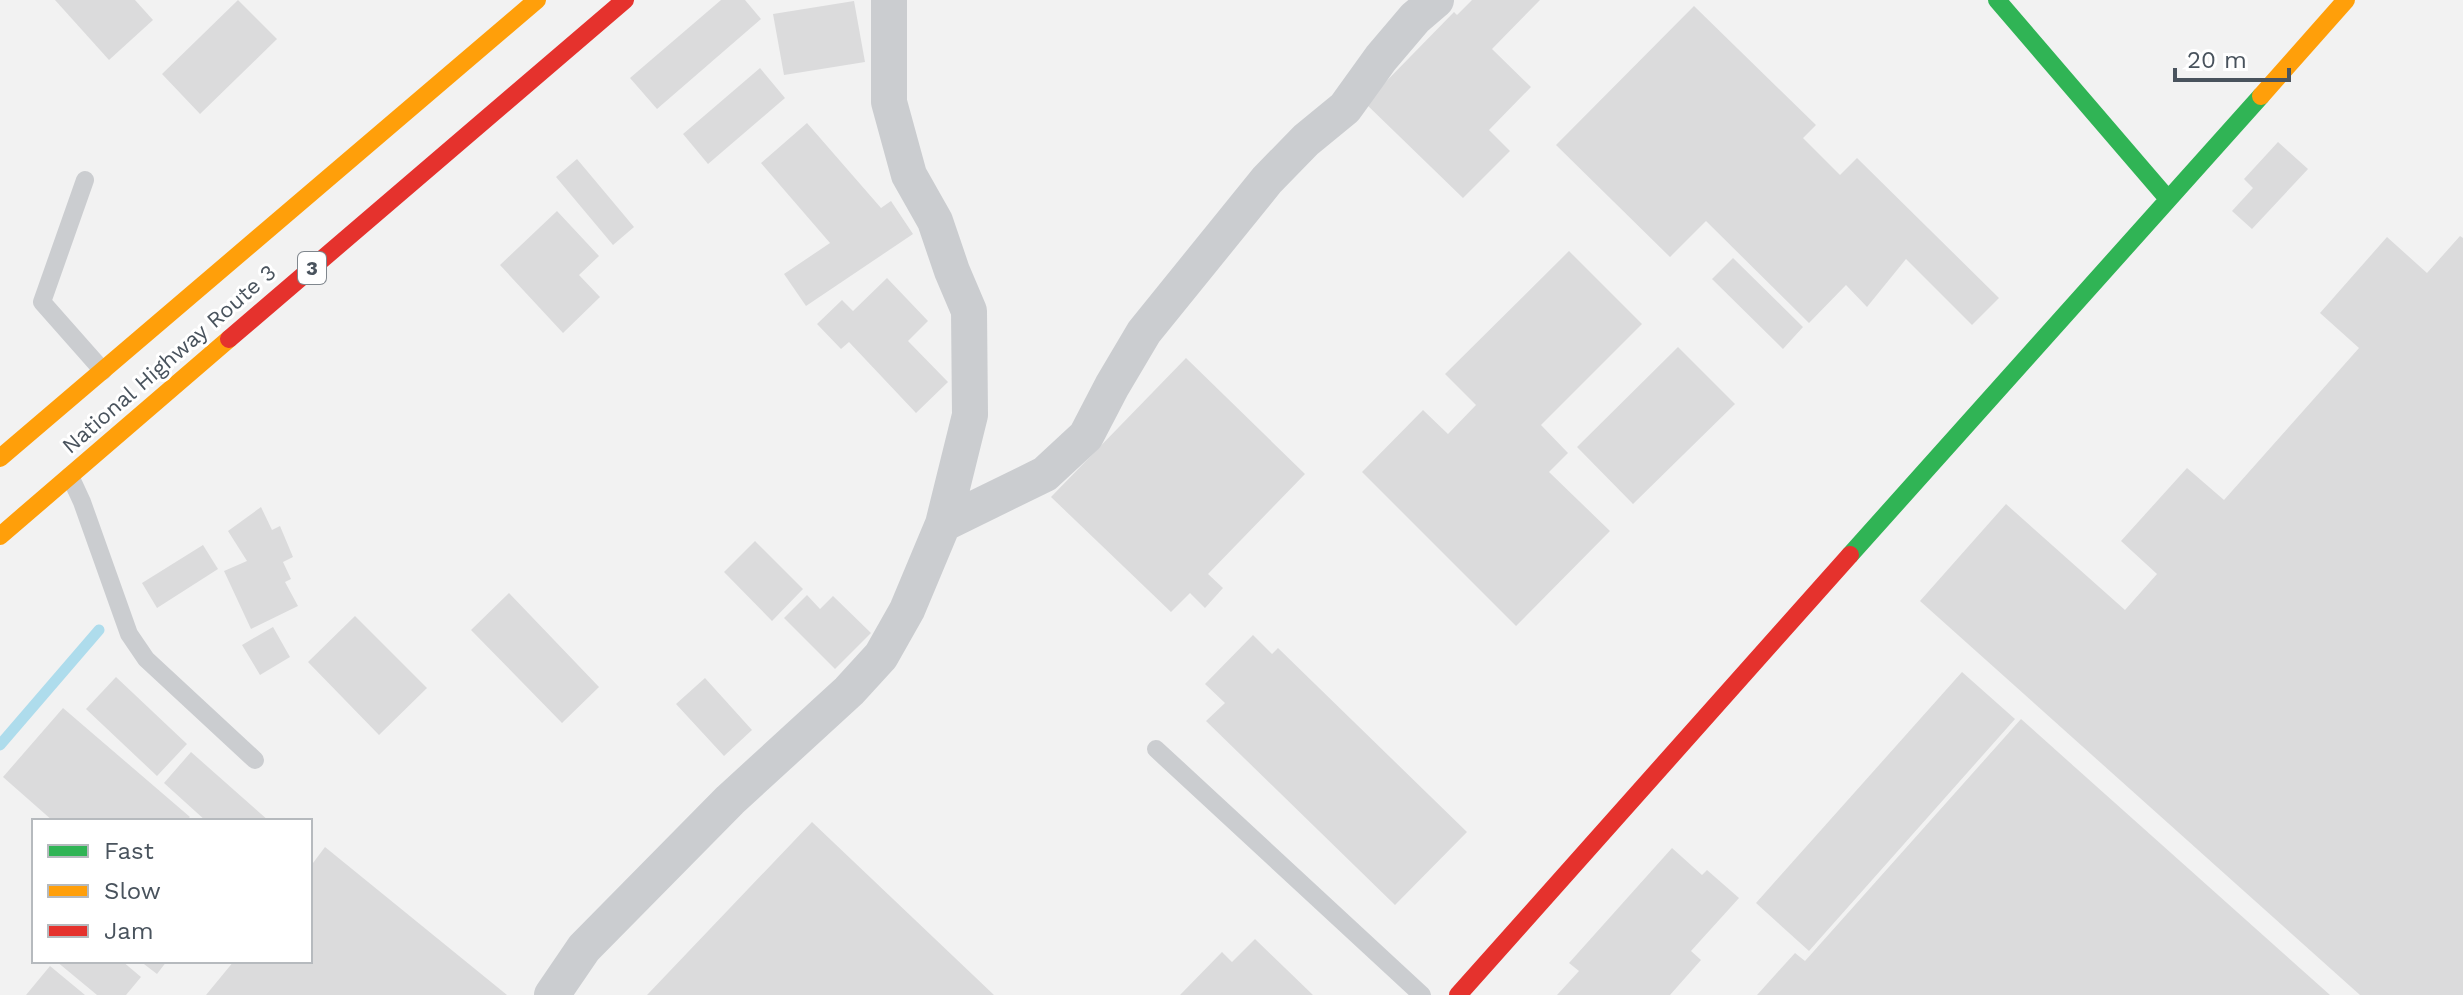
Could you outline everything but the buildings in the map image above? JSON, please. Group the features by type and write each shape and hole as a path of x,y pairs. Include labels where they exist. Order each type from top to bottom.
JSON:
{"main road":[{"name":"National Highway Route 3","path":"0,458 537,0"},
{"name":"National Highway Route 3","path":"0,536 625,0"},
{"path":"1997,0 2168,199"},
{"path":"1458,995 2346,0"}],"street":[{"path":"552,995 594,937 730,800 849,691 881,656 907,610 943,524 970,415 969,311 935,221 909,175 889,102 889,0"},
{"path":"943,524 1045,474 1086,436 1144,332 1267,180 1306,140 1345,108 1406,28 1436,0"}],"lane":[{"path":"85,180 42,302 103,371"},
{"path":"70,476 129,634 146,659 255,760"},
{"path":"1156,749 1422,995"}],"waterway":[{"path":"0,745 99,630"}],"traffic: fast":[{"path":"1997,0 2168,199"},
{"path":"1850,555 2261,96"}],"traffic: slow":[{"path":"0,458 537,0"},
{"path":"2261,96 2346,0"},
{"path":"0,536 229,339"}],"traffic: jam":[{"path":"229,339 625,0"},
{"path":"1458,995 1850,555"}]}
